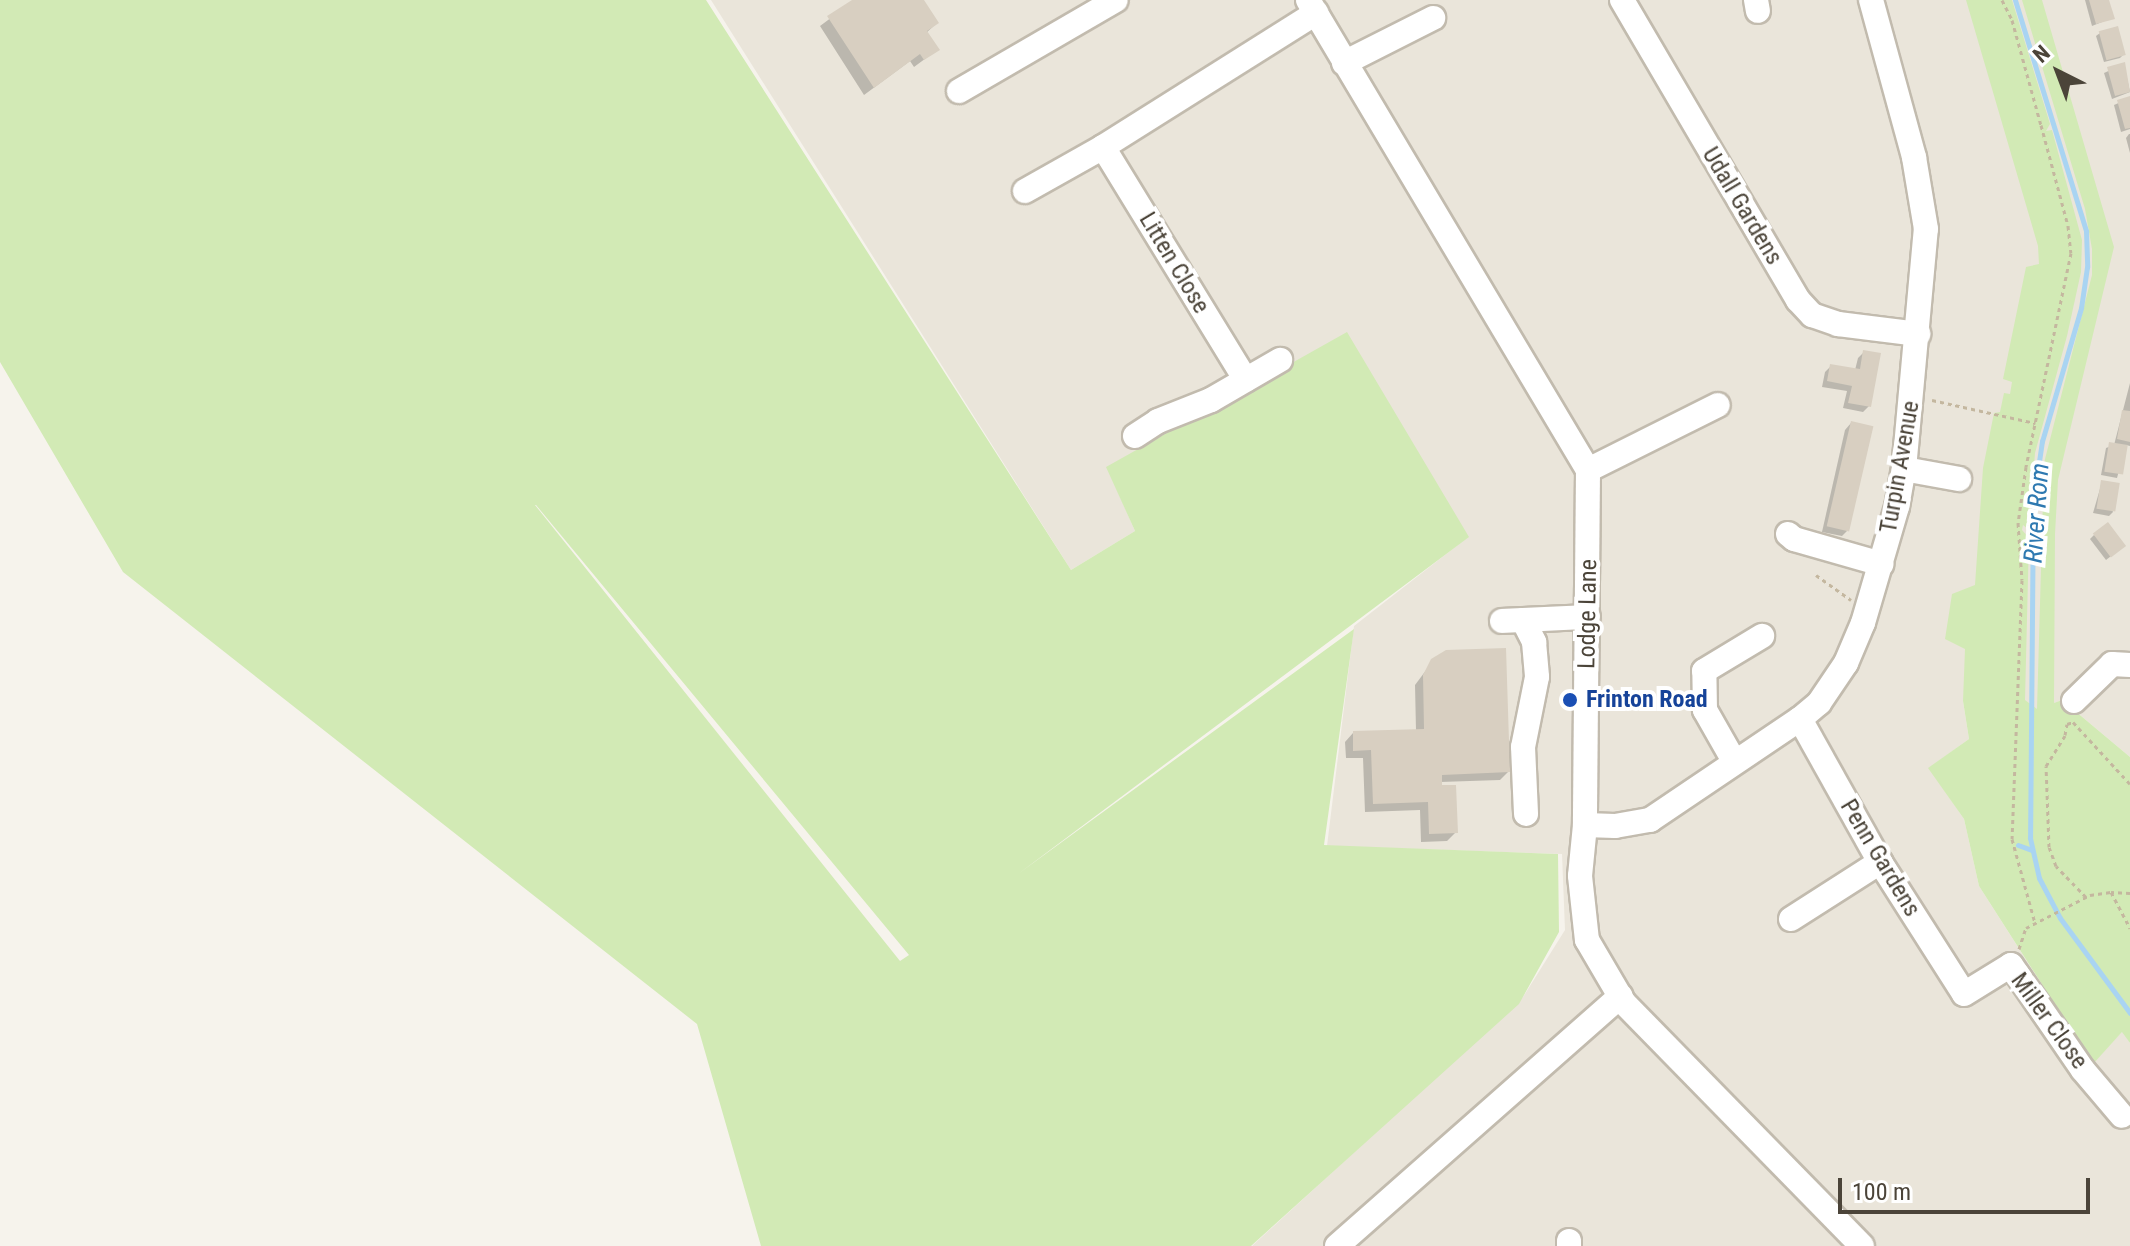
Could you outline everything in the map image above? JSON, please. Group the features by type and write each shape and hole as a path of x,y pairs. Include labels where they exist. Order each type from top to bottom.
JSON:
{"street":[{"path":"959,91 1116,0"},
{"name":"Udall Gardens","path":"1622,0 1798,300 1812,315 1838,324 1918,334"},
{"name":"Turpin Avenue","path":"1585,825 1615,826 1650,820 1800,719 1819,703 1846,663 1866,613 1904,469 1926,229 1914,157 1871,0"},
{"path":"1025,191 1103,147 1312,7 1588,470 1718,405"},
{"path":"1344,63 1433,18"},
{"name":"Litten Close","path":"1103,147 1246,380"},
{"path":"1135,436 1158,421 1211,400 1280,360"},
{"path":"1904,469 1959,479"},
{"name":"Lodge Lane","path":"1588,470 1585,825 1580,876 1587,940 1624,1003 1862,1246"},
{"path":"1788,534 1824,569 1881,564"},
{"path":"1526,814 1523,747 1537,677 1534,642 1513,620 1588,617"},
{"path":"1734,761 1705,710 1704,671 1762,636"},
{"path":"2074,701 2112,664 2130,665"},
{"name":"Penn Gardens","path":"1800,719 1880,862 1964,994"},
{"path":"1791,919 1880,862"},
{"name":"Miller Close","path":"1964,994 2011,965 2083,1070 2122,1116"},
{"path":"1337,1246 1621,996"}],"path":[{"path":"2002,0 2012,20 2037,110 2068,226 2071,253 2035,423 2018,523 2022,580 2012,839 2035,923"},
{"path":"1912,396 2035,423"},
{"path":"1824,569 1866,613"},
{"path":"2086,897 2056,866 2049,847 2046,766 2065,735 2067,724 2073,722 2130,784"},
{"path":"2011,965 2010,959 2020,947 2026,928 2086,897 2111,892 2130,893"},
{"path":"2111,892 2130,928"}],"shaded area":[{"path":"711,0 2130,0 2130,757 2062,700 2037,710 1963,701 1969,739 1929,768 1964,819 1979,886 2092,1063 2123,1031 2130,1043 2130,1246 1252,1246 1523,997 1565,930 1562,854 1327,846 1354,626 1468,537 1107,467 1135,531 1071,570"}],"green space":[{"path":"0,0 706,0 1071,570 1135,531 1106,467 1347,332 1469,537 1018,874 1354,629 1324,845 1558,854 1559,932 1519,1004 1251,1246 761,1246 697,1024 123,572 0,362","holes":["536,505 909,955 900,961"]},
{"path":"1966,0 2012,0 2050,124 2046,131 2052,130 2082,240 2081,272 2067,336 2035,453 2029,530 2023,525 2022,530 2029,538 2025,700 2037,709 2044,463 2092,275 2092,249 2085,209 2022,0 2042,0 2114,247 2058,480 2055,534 2054,703 2062,700 2130,757 2130,1043 2122,1032 2093,1064 1979,886 1964,819 1928,768 1969,739 1963,701 1965,649 1945,639 1952,594 1975,585 1983,468 1994,413 2000,412 2004,393 2010,394 2012,382 2003,379 2026,267 2039,264 2038,246"}],"building":[{"path":"852,0 924,0 939,23 927,31 940,50 924,60 920,54 874,88 827,16"},
{"path":"2089,0 2109,0 2115,19 2096,24"},
{"path":"2118,26 2126,55 2106,60 2099,31"},
{"path":"2125,62 2130,92 2115,96 2107,67"},
{"path":"2130,96 2130,128 2125,129 2117,100"},
{"path":"1863,350 1881,353 1871,407 1848,403 1852,386 1827,381 1830,364 1860,369"},
{"path":"2122,410 2130,411 2130,442 2117,439"},
{"path":"1851,421 1873,426 1849,531 1827,526"},
{"path":"2109,442 2128,445 2123,475 2104,472"},
{"path":"2101,480 2120,483 2115,512 2096,509"},
{"path":"2108,522 2126,546 2111,557 2093,533"},
{"path":"1506,648 1510,772 1442,775 1442,785 1456,785 1458,833 1429,834 1428,802 1373,804 1371,750 1353,751 1353,731 1424,729 1423,675 1431,659 1446,650"}],"waterway":[{"name":"River Rom","path":"2015,0 2086,231 2087,267 2081,308 2042,441 2033,502 2030,838 2039,878 2060,918 2130,1013"},
{"path":"2018,845 2032,850"}],"place":[{"name":"Frinton Road","path":"1570,700"}]}
